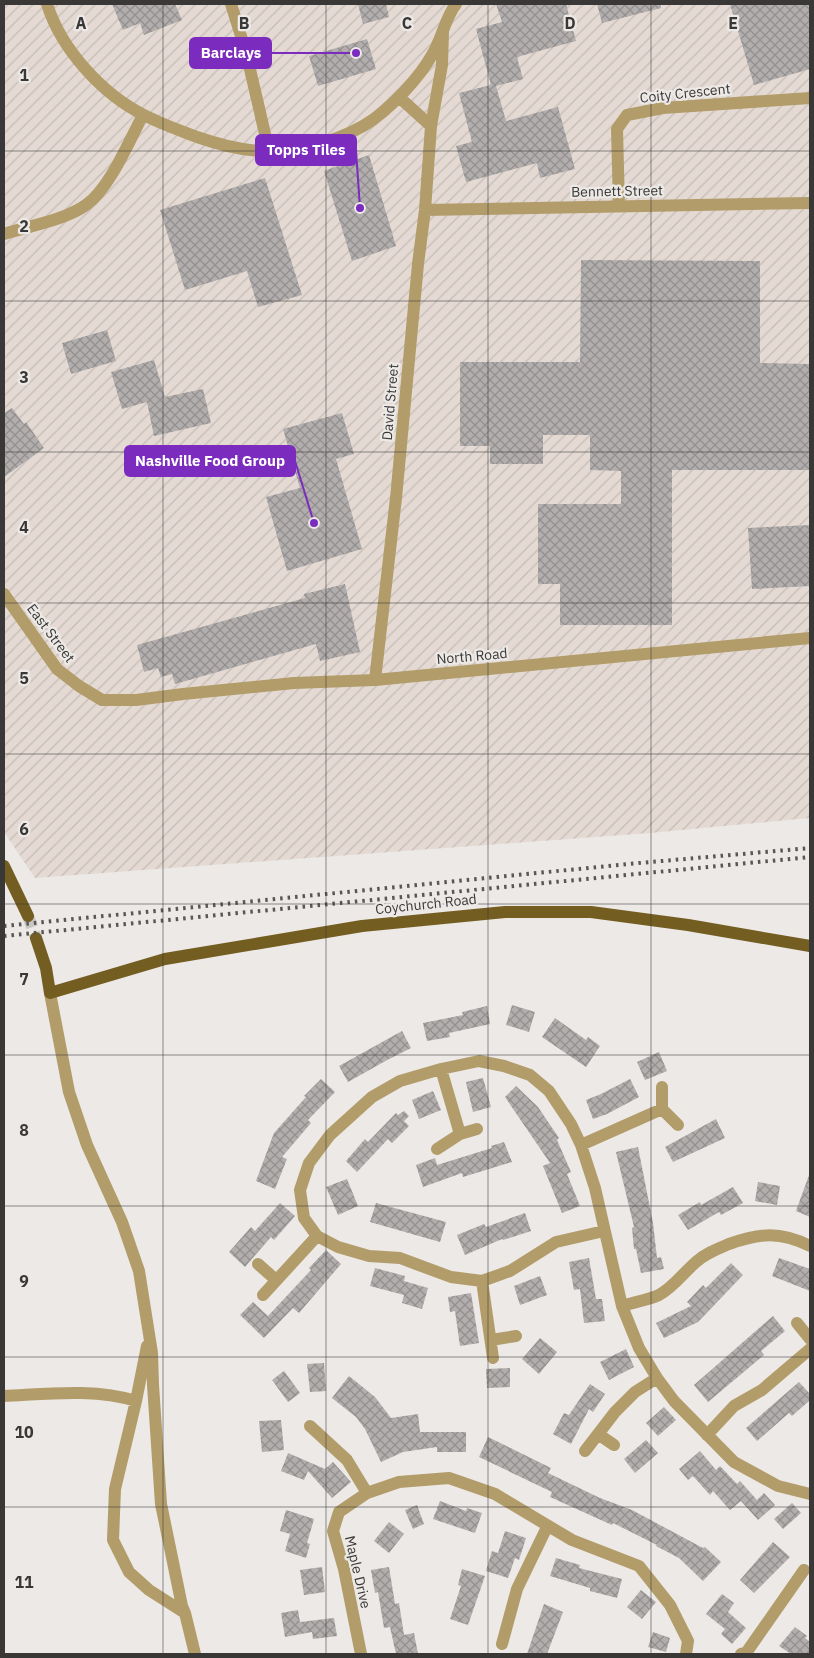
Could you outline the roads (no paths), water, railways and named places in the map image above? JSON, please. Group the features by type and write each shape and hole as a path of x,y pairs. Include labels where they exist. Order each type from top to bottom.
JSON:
{"main road":[{"path":"4,866 28,916"},
{"name":"Coychurch Road","path":"50,993 165,960 362,926 505,912 591,912 688,925 810,946"},
{"path":"36,938 46,968 50,993"}],"street":[{"path":"46,4 59,33 76,59 108,91 143,115 180,131 225,146 269,151 300,149 333,140 373,120 400,98 432,56 453,6"},
{"path":"231,4 246,52 269,151"},
{"name":"David Street","path":"375,680 396,498 418,264 425,210 431,126 442,65 443,32"},
{"path":"400,98 431,126"},
{"name":"Coity Crescent","path":"619,206 617,129 627,115 663,108 810,98"},
{"path":"4,234 70,214 87,204 102,189 143,115"},
{"name":"Bennett Street","path":"425,210 810,203"},
{"name":"East Street","path":"4,594 57,670 102,700 136,700"},
{"name":"North Road","path":"136,700 294,683 375,680 810,638"},
{"path":"50,993 69,1092 87,1145 122,1222 139,1271 152,1353 152,1385 161,1504 182,1606 195,1654"},
{"path":"604,1231 556,1242 510,1271 482,1281 452,1277 400,1258 369,1256 338,1247 318,1236 304,1218 300,1190 309,1164 330,1135 372,1097 400,1081 441,1069 479,1061 504,1066 530,1075 549,1091 571,1124 581,1145 595,1188 622,1306 639,1348 657,1378 674,1401 734,1462 778,1486 810,1494"},
{"path":"441,1069 460,1134"},
{"path":"662,1087 662,1109 678,1125"},
{"path":"581,1145 662,1109"},
{"path":"437,1149 460,1134 477,1129"},
{"path":"622,1306 658,1295 674,1284 695,1262 712,1250 751,1236 772,1235 797,1240 810,1246"},
{"path":"263,1295 318,1236"},
{"path":"258,1264 276,1280"},
{"path":"482,1281 493,1358"},
{"path":"797,1323 810,1339"},
{"path":"149,1333 136,1401 115,1489 112,1540 130,1572 149,1590 185,1613"},
{"path":"490,1340 516,1336"},
{"path":"707,1435 734,1406 762,1390 810,1349"},
{"path":"585,1451 615,1412 635,1392 657,1378"},
{"path":"4,1396 76,1393 104,1395 136,1401"},
{"path":"310,1426 347,1460 367,1493"},
{"path":"598,1434 614,1446"},
{"name":"Maple Drive","path":"362,1654 344,1569 333,1531 339,1512 367,1493 399,1482 449,1478 495,1494 547,1527 572,1540 639,1566 675,1614 688,1641 686,1654"},
{"path":"502,1644 517,1589 547,1527"},
{"path":"741,1654 746,1653 804,1570"}],"tunnel":[{"path":"28,916 36,938"}],"railway":[{"path":"4,926 628,864 810,848"},
{"path":"4,936 810,857"}],"place":[{"name":"Barclays","path":"356,53"},
{"name":"Topps Tiles","path":"360,208"},
{"name":"Nashville Food Group","path":"314,523"}]}
